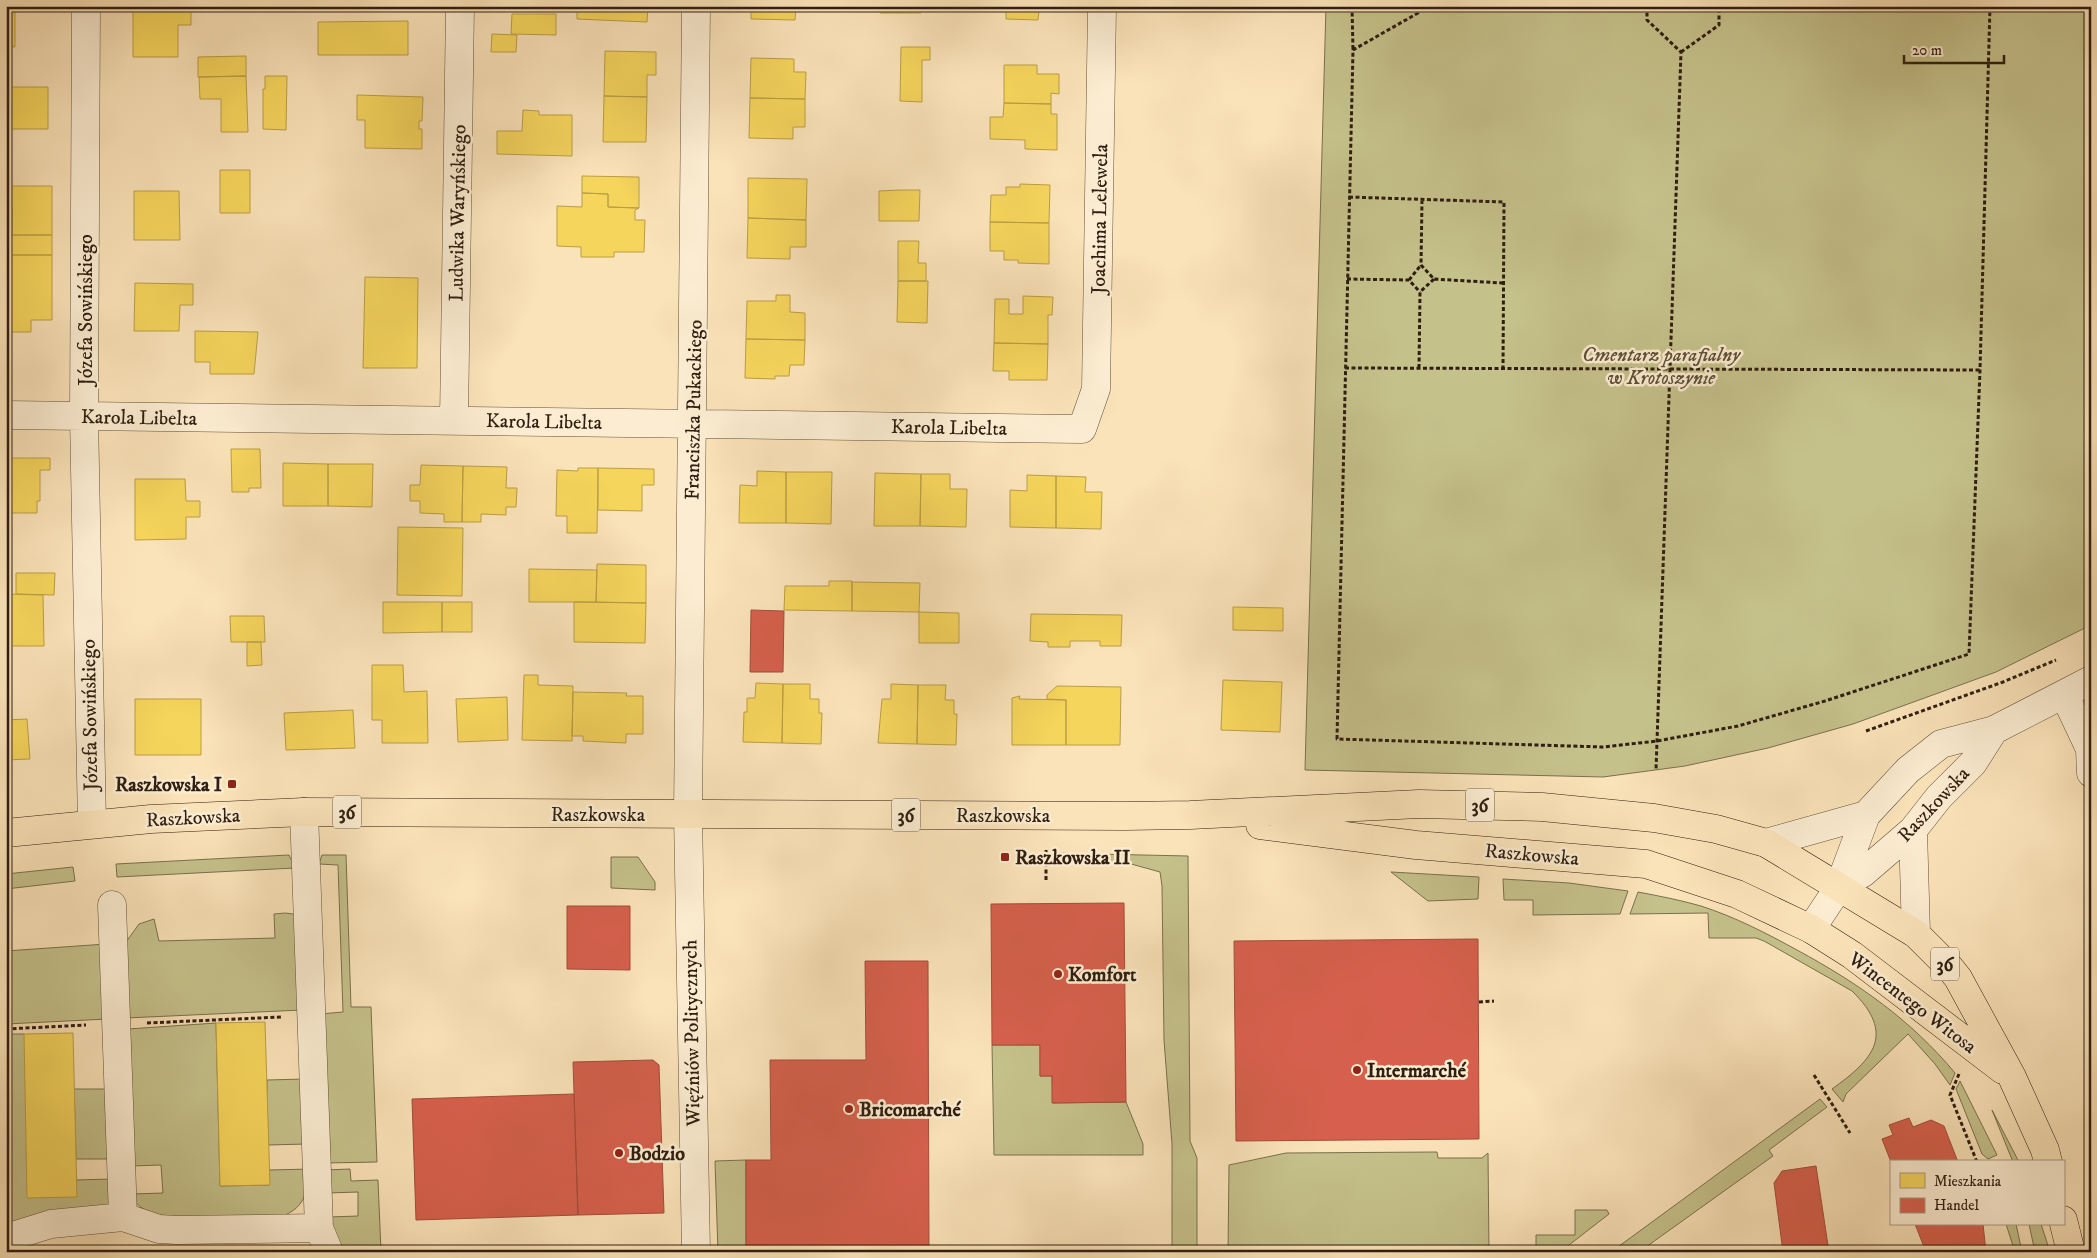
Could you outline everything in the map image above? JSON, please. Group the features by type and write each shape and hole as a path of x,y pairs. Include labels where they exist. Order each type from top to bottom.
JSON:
{"main road":[{"name":"Raszkowska","path":"6,833 92,824 232,814 304,812 1190,815 1418,804 1542,807 1654,818 1716,829 1766,843 1839,887"},
{"name":"Raszkowska","path":"1190,815 1416,845 1646,864 1737,894 1811,930"},
{"name":"Wincentego Witosa","path":"1839,887 1916,934 1958,978 2012,1078 2045,1150 2048,1160"},
{"name":"Wincentego Witosa","path":"1811,930 1852,955 2012,1078"},
{"path":"2064,1224 2072,1252"}],"street":[{"name":"Józefa Sowińskiego","path":"86,6 84,416 92,824"},
{"name":"Ludwika Waryńskiego","path":"454,420 460,6"},
{"name":"Franciszka Pukackiego","path":"688,814 696,6"},
{"name":"Joachima Lelewela","path":"1082,429 1096,389 1102,6"},
{"name":"Karola Libelta","path":"6,415 1082,429"},
{"name":"Raszkowska","path":"1811,930 1839,887 1866,815 1908,770 1941,744 1994,730 2091,680"},
{"path":"2064,694 2090,749 2091,773"},
{"name":"Raszkowska","path":"1839,887 1864,873 1913,830 1940,797 1973,762 1994,730"},
{"path":"6,1238 51,1224 123,1216 159,1229 324,1240 311,1015 304,812"},
{"name":"Więźniów Politycznych","path":"688,814 696,1252"},
{"path":"1766,843 1866,815"},
{"path":"1913,830 1916,934"},
{"path":"112,905 123,1216"}],"path":[{"path":"1352,6 1337,739 1603,747 1657,741 1738,726 1825,701 1969,654 1980,370 1990,7 1898,6"},
{"path":"1352,50 1418,13 1418,6"},
{"path":"1647,6 1647,20 1681,52 1656,770"},
{"path":"1681,52 1719,25 1719,6"},
{"path":"1349,197 1504,202 1503,368"},
{"path":"1409,280 1421,265 1422,200"},
{"path":"1421,265 1434,279 1503,283"},
{"path":"1347,278 1409,280 1420,292 1419,368"},
{"path":"1420,292 1434,279"},
{"path":"1345,368 1980,370"},
{"path":"1866,731 2003,682 2064,657"},
{"path":"1046,849 1046,880"},
{"path":"1479,1002 1494,1001"},
{"path":"6,1029 311,1015"},
{"path":"1959,1073 1950,1095 1976,1160"},
{"path":"1814,1075 1850,1132"}],"green space":[{"name":"Cmentarz parafialny w Krotoszynie","path":"1326,6 2091,6 2091,625 1996,672 1853,724 1768,748 1685,766 1603,777 1305,770"},
{"path":"1052,853 1188,856 1190,1141 1197,1158 1197,1252 1172,1252 1172,1144 1164,1040 1162,886 1160,872 1124,862 1052,863"},
{"path":"289,855 295,868 117,877 116,864"},
{"path":"322,855 346,855 351,1007 371,1007 377,1162 327,1163 320,1014 343,1012 338,865 319,864"},
{"path":"611,857 638,857 655,882 655,890 611,888"},
{"path":"73,867 75,881 6,889 6,874"},
{"path":"1391,872 1479,877 1478,899 1428,901"},
{"path":"1503,879 1569,883 1628,891 1620,914 1533,915 1533,900 1504,900"},
{"path":"1638,892 1701,906 1726,915 1774,938 1841,976 1902,1019 1938,1054 1955,1073 1950,1085 1935,1064 1908,1034 1846,1094 1843,1102 1832,1089 1859,1067 1868,1056 1874,1045 1876,1033 1873,1020 1865,1006 1852,991 1756,938 1709,938 1708,913 1630,914"},
{"path":"274,914 293,914 298,922 302,1010 126,1018 126,942 139,924 154,919 159,941 275,938"},
{"path":"106,944 108,1019 6,1024 6,951"},
{"path":"216,1023 220,1186 269,1185 269,1170 310,1169 306,1190 301,1202 285,1215 200,1220 175,1218 154,1214 139,1206 133,1194 163,1193 161,1165 132,1166 128,1029"},
{"path":"6,1034 24,1034 76,1180 113,1179 110,1202 102,1210 6,1229"},
{"path":"992,1045 1040,1045 1040,1076 1052,1076 1053,1103 1126,1102 1143,1144 1143,1155 994,1155"},
{"path":"305,1079 307,1144 268,1145 267,1080"},
{"path":"1960,1081 1997,1155 1988,1159 1982,1154 1956,1089"},
{"path":"74,1089 111,1089 113,1159 76,1159"},
{"path":"1820,1099 1827,1107 1769,1150 1773,1156 1639,1252 1611,1252"},
{"path":"1992,1110 2018,1160 2012,1160"},
{"path":"1437,1152 1438,1158 1482,1158 1488,1153 1489,1252 1228,1252 1229,1165 1286,1153"},
{"path":"746,1160 746,1252 718,1252 715,1161"},
{"path":"350,1169 351,1181 378,1180 381,1252 344,1252 340,1247 329,1217 358,1216 358,1192 328,1193 326,1170"},
{"path":"1575,1210 1607,1210 1609,1214 1560,1252 1536,1252 1536,1235 1575,1235"},
{"path":"2007,1226 2016,1226 2022,1252 2015,1252"},
{"path":"2029,1226 2042,1226 2050,1252 2035,1252"}],"building: Mieszkania":[{"path":"6,6 15,6 15,47 6,47"},
{"path":"133,6 191,6 191,25 178,25 178,57 133,57"},
{"path":"577,6 648,6 647,22 577,19"},
{"path":"751,6 810,6 796,7 795,20 751,19"},
{"path":"880,6 901,6 901,13 880,13"},
{"path":"901,6 921,6 921,13 901,13"},
{"path":"1006,6 1062,6 1061,12 1039,11 1038,20 1006,19"},
{"path":"512,14 556,14 556,35 511,34"},
{"path":"408,21 408,55 318,55 318,22"},
{"path":"492,34 517,35 516,52 491,52"},
{"path":"901,47 930,47 930,60 922,60 922,102 900,101"},
{"path":"605,51 656,52 656,75 647,75 647,97 604,96"},
{"path":"246,56 246,76 198,77 198,57"},
{"path":"751,58 794,59 794,72 806,72 805,99 750,98"},
{"path":"1004,65 1037,65 1037,74 1059,74 1059,94 1051,93 1051,104 1004,103"},
{"path":"246,76 248,132 221,132 221,99 200,99 199,77"},
{"path":"265,76 287,76 286,130 263,129 263,89 265,89"},
{"path":"6,87 48,87 48,129 6,129"},
{"path":"357,95 423,97 422,121 419,121 419,129 422,129 422,149 365,148 365,120 357,120"},
{"path":"604,96 647,97 646,142 603,142"},
{"path":"750,98 805,99 805,127 793,127 793,139 749,138"},
{"path":"1004,103 1051,104 1051,114 1057,114 1057,150 1025,149 1025,140 990,139 990,117 1003,117"},
{"path":"523,110 539,111 539,115 572,115 572,156 497,154 497,131 522,131"},
{"path":"220,170 250,170 250,213 220,213"},
{"path":"582,176 639,177 639,208 608,207 608,194 582,193"},
{"path":"748,178 807,179 806,220 748,218"},
{"path":"1020,184 1050,185 1049,223 990,222 991,195 1006,195 1006,187 1020,187"},
{"path":"12,186 52,186 52,235 12,235 12,207 6,207 6,188"},
{"path":"920,190 919,221 879,221 879,191"},
{"path":"134,191 179,191 180,240 134,240"},
{"path":"582,193 608,194 608,207 639,208 635,210 635,220 645,220 644,252 614,252 614,257 581,257 581,247 557,246 557,206 582,207"},
{"path":"748,218 806,220 806,247 790,247 790,259 747,258"},
{"path":"990,222 1049,223 1049,264 1018,263 1018,260 1004,260 1004,251 990,251"},
{"path":"6,235 52,235 52,255 6,255"},
{"path":"898,241 919,241 918,263 926,263 926,281 898,281"},
{"path":"6,255 52,255 52,320 31,320 31,332 10,332 10,320 6,320"},
{"path":"365,277 418,278 417,368 363,368"},
{"path":"898,281 928,281 927,323 897,322"},
{"path":"135,283 193,284 193,305 180,305 179,331 134,331"},
{"path":"776,295 790,295 790,312 805,313 805,340 746,339 747,301 776,301"},
{"path":"1023,296 1053,297 1052,315 1048,315 1048,344 994,343 995,299 1009,299 1009,314 1023,314"},
{"path":"195,331 258,332 254,374 210,374 210,362 195,362"},
{"path":"746,339 805,340 804,365 790,365 789,376 775,376 775,379 745,378"},
{"path":"994,343 1048,344 1047,380 1009,380 1009,371 993,371"},
{"path":"231,449 260,449 261,488 249,488 249,492 232,492"},
{"path":"6,458 50,458 50,470 40,470 40,501 37,501 37,513 6,513"},
{"path":"283,463 328,464 328,506 283,506"},
{"path":"328,464 373,464 372,507 328,506"},
{"path":"421,465 463,466 462,522 444,522 444,514 420,513 420,501 410,501 410,485 420,485"},
{"path":"463,466 507,467 506,488 517,488 516,507 506,507 506,515 481,514 481,522 462,522"},
{"path":"578,468 598,468 597,533 567,533 567,516 556,516 557,470 578,471"},
{"path":"598,468 654,469 654,485 642,485 642,511 598,510"},
{"path":"757,471 786,472 786,523 739,523 740,485 757,486"},
{"path":"786,472 832,472 831,524 786,523"},
{"path":"875,473 921,474 920,526 874,526"},
{"path":"921,474 950,474 950,489 967,489 966,527 920,526"},
{"path":"1027,475 1056,476 1056,528 1010,527 1010,490 1027,491"},
{"path":"1056,476 1086,477 1085,492 1102,492 1101,529 1056,528"},
{"path":"135,479 185,479 186,501 200,501 200,517 186,517 186,539 135,540"},
{"path":"398,527 463,528 462,596 397,595"},
{"path":"597,564 646,565 646,603 596,602"},
{"path":"529,569 597,570 596,602 529,602"},
{"path":"16,573 55,573 54,595 16,594"},
{"path":"829,581 852,581 852,611 784,610 785,586 829,586"},
{"path":"852,582 920,583 919,612 852,611"},
{"path":"6,594 43,595 44,646 6,646"},
{"path":"383,602 442,602 442,632 383,633"},
{"path":"442,602 472,602 472,632 442,632"},
{"path":"574,602 646,603 645,643 574,642"},
{"path":"1233,607 1283,608 1283,631 1233,630"},
{"path":"919,612 959,613 959,643 919,643"},
{"path":"1031,614 1122,615 1121,646 1100,646 1100,641 1070,641 1070,647 1048,647 1048,642 1030,641"},
{"path":"230,616 264,616 265,642 231,642"},
{"path":"247,642 261,642 262,665 247,666"},
{"path":"372,665 403,665 404,692 427,691 428,743 382,743 382,720 372,720"},
{"path":"524,675 538,675 538,685 573,686 572,741 522,740"},
{"path":"1223,680 1282,682 1280,732 1221,730"},
{"path":"756,683 783,684 782,743 743,742 744,712 747,712 747,698 755,698"},
{"path":"783,684 810,684 810,699 819,699 819,713 822,713 821,744 782,743"},
{"path":"891,684 918,685 917,744 878,743 882,699 891,699"},
{"path":"918,685 946,685 945,700 954,700 954,714 957,714 956,745 917,744"},
{"path":"1057,686 1121,687 1120,745 1066,745 1066,700 1047,699 1047,695"},
{"path":"573,692 627,693 626,696 643,696 643,734 626,734 626,743 583,741 583,736 572,736"},
{"path":"1020,696 1019,699 1066,700 1066,745 1012,745 1012,698"},
{"path":"507,697 508,740 458,742 456,699"},
{"path":"135,699 201,699 201,755 135,755"},
{"path":"353,710 355,748 286,750 284,713"},
{"path":"27,719 30,759 6,760 6,720"},
{"path":"265,1022 270,1185 220,1186 216,1023"},
{"path":"73,1033 77,1197 27,1198 24,1034"}],"building: Handel":[{"path":"751,610 784,611 783,672 750,672"},
{"name":"Komfort","path":"1124,903 1126,1102 1052,1103 1052,1076 1040,1076 1040,1045 992,1045 991,904"},
{"path":"567,906 630,906 630,970 567,969"},
{"name":"Intermarché","path":"1478,939 1479,1139 1236,1141 1234,941"},
{"name":"Bricomarché","path":"865,961 928,961 929,1252 746,1252 746,1160 771,1160 770,1060 866,1060"},
{"name":"Bodzio","path":"653,1060 659,1065 664,1213 578,1215 573,1062"},
{"path":"574,1094 578,1215 416,1220 412,1099"},
{"path":"1909,1118 1913,1127 1931,1120 1944,1126 1957,1160 1890,1160 1882,1139 1893,1135 1889,1125"},
{"path":"1816,1166 1829,1252 1783,1252 1774,1183 1782,1171"},
{"path":"1916,1226 1983,1226 1986,1252 1926,1252"}],"place":[{"name":"Raszkowska I","path":"232,784"},
{"name":"Raszkowska II","path":"1005,857"},
{"name":"Komfort","path":"1058,974"},
{"name":"Intermarché","path":"1357,1070"},
{"name":"Bricomarché","path":"849,1109"},
{"name":"Bodzio","path":"619,1153"}]}
